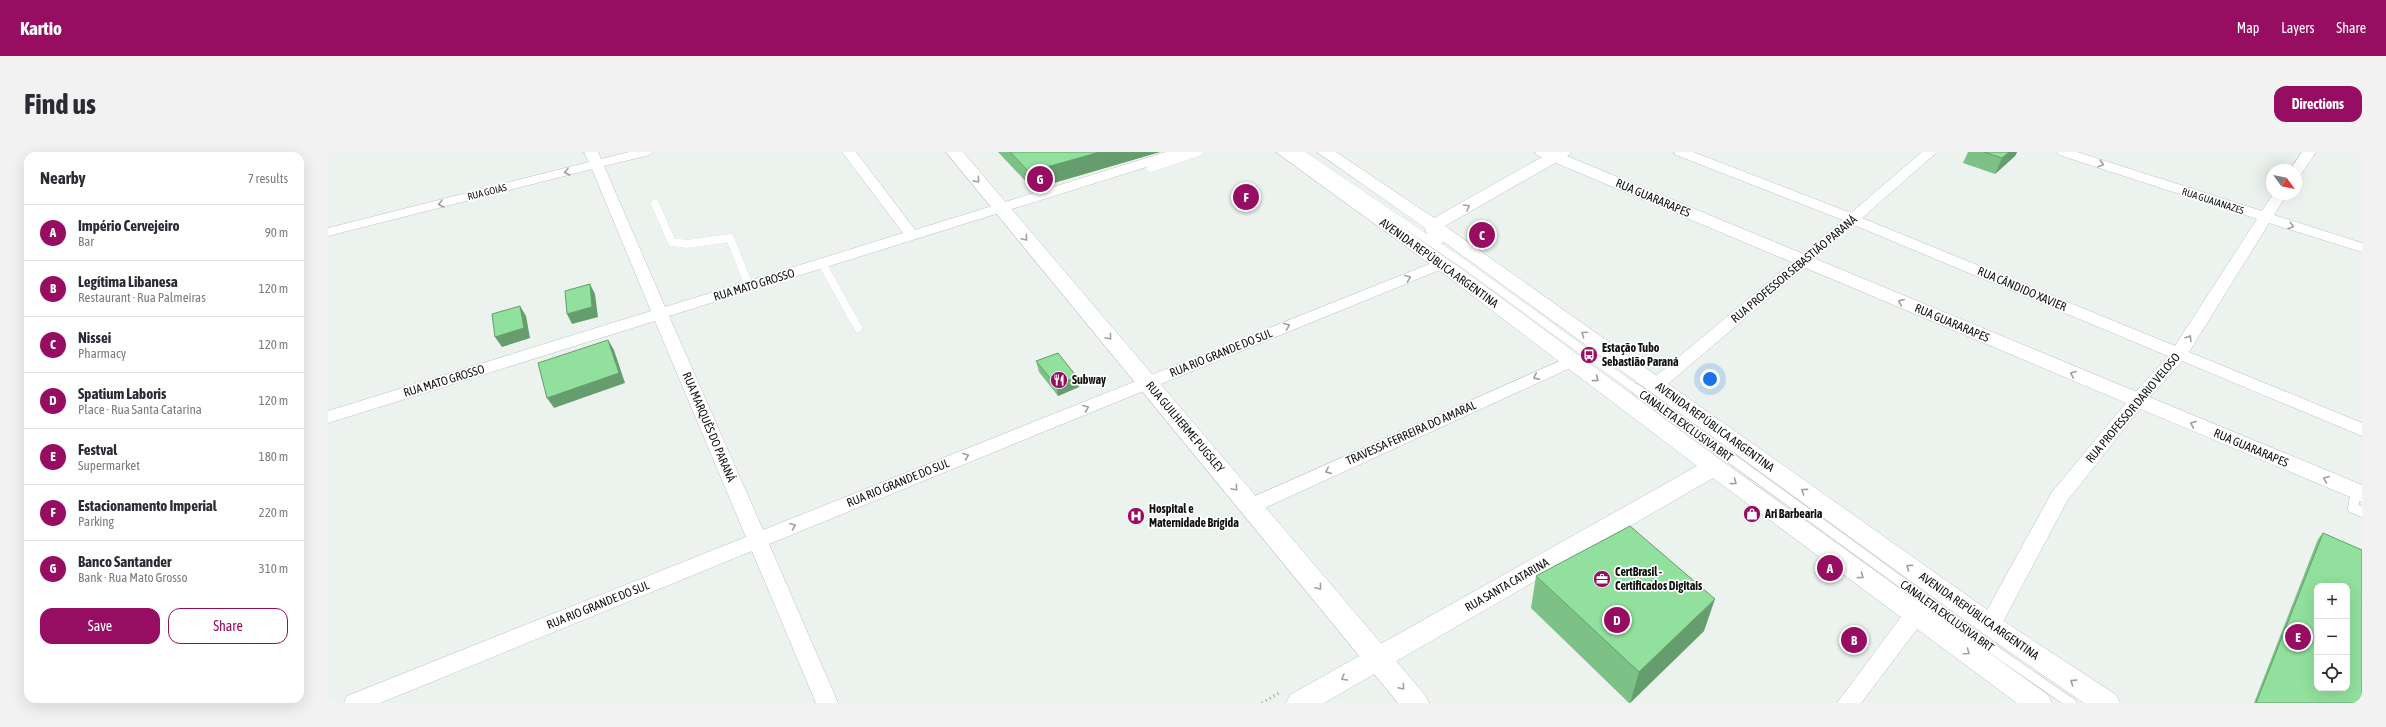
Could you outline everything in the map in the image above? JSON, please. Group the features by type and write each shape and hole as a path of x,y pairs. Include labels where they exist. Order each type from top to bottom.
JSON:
{"street":[{"name":"RUA GOIÁS","path":"328,232 593,158 645,152"},
{"path":"849,152 912,236"},
{"name":"RUA GUILHERME PUGSLEY","path":"954,152 1415,703"},
{"name":"RUA MATO GROSSO","path":"328,417 1180,152"},
{"name":"AVENIDA REPÚBLICA ARGENTINA","path":"1284,152 1437,245 1656,385 1990,625 2106,703"},
{"name":"AVENIDA REPÚBLICA ARGENTINA","path":"1324,152 1437,245 1571,361 1915,615 2038,703"},
{"name":"RUA CÂNDIDO XAVIER","path":"1681,152 1853,219 2362,430"},
{"name":"RUA PROFESSOR SEBASTIÃO PARANÁ","path":"1656,385 1804,261 1930,152"},
{"name":"RUA GUAIANAZES","path":"2064,152 2362,248"},
{"path":"2300,164 2309,152"},
{"path":"1437,245 1553,154"},
{"name":"RUA GUARARAPES","path":"1553,154 2137,400 2358,501"},
{"name":"RUA MARQUÊS DO PARANÁ","path":"593,158 827,703"},
{"name":"RUA PROFESSOR DARIO VELOSO","path":"1990,625 2059,497 2137,400 2179,354 2276,200"},
{"name":"RUA RIO GRANDE DO SUL","path":"355,703 1147,383 1437,245"},
{"name":"TRAVESSA FERREIRA DO AMARAL","path":"1250,506 1571,361"},
{"name":"RUA SANTA CATARINA","path":"1300,703 1714,467"},
{"path":"1848,703 1915,615"}],"lane":[{"path":"1151,168 1158,164 1198,152"},
{"name":"CANALETA EXCLUSIVA BRT","path":"1298,152 1437,245 2004,658 2070,703"},
{"path":"655,204 672,242 690,244 723,237 730,238 749,286"},
{"path":"822,263 858,328"}],"building":[{"path":"1010,152 1100,152 1029,172"},
{"path":"1984,152 2009,152 2002,158"},
{"path":"590,284 592,307 567,314 565,291"},
{"path":"520,306 524,328 495,337 492,314"},
{"path":"608,340 619,373 547,398 538,363"},
{"path":"1058,353 1077,377 1056,385 1036,361"},
{"path":"1630,526 1715,599 1639,672 1536,576"},
{"path":"2323,533 2362,550 2362,703 2256,703"}],"place":[{"name":"Banco Santander","path":"1040,179"},
{"name":"Estacionamento Imperial","path":"1246,197"},
{"name":"Nissei","path":"1482,235"},
{"name":"Estação Tubo Sebastião Paraná","path":"1589,355"},
{"name":"Subway","path":"1059,380"},
{"name":"Ari Barbearia","path":"1752,514"},
{"name":"Hospital e Maternidade Brígida","path":"1136,516"},
{"name":"Império Cervejeiro","path":"1830,568"},
{"name":"CertBrasil - Certificados Digitais","path":"1602,579"},
{"name":"Spatium Laboris","path":"1617,620"},
{"name":"Festval","path":"2298,637"},
{"name":"Legítima Libanesa","path":"1854,640"}]}
